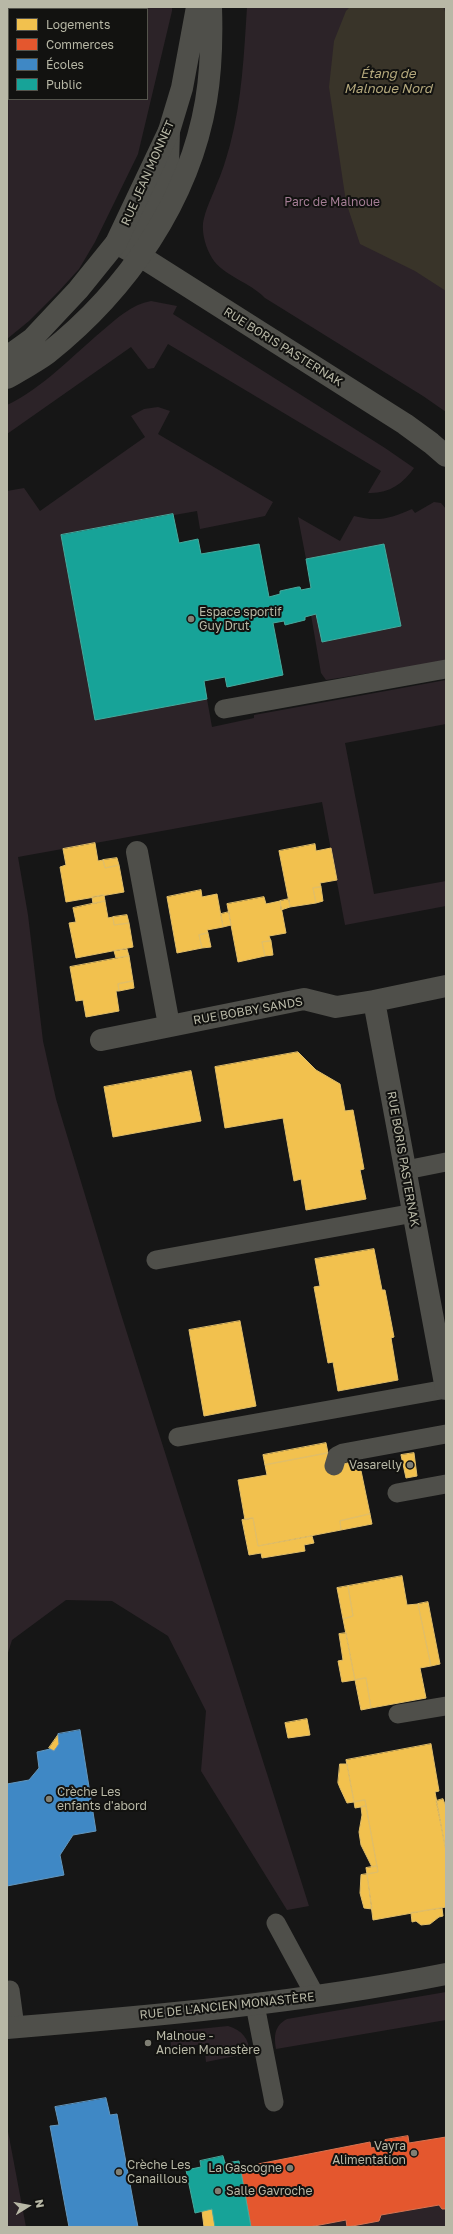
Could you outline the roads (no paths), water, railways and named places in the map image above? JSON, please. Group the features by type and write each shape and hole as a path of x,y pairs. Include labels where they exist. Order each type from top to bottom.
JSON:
{"street":[{"name":"RUE JEAN MONNET","path":"7,357 32,339 78,290 116,243 170,131 182,88 197,7"},
{"path":"7,378 48,353 102,305 140,256 173,202 191,158 206,101 211,7"},
{"path":"140,256 136,233 157,195 168,164 170,131"},
{"name":"RUE BORIS PASTERNAK","path":"116,243 140,256 405,424 446,456"},
{"path":"137,852 169,1025"},
{"path":"374,1000 446,986"},
{"name":"RUE BOBBY SANDS","path":"101,1040 169,1025 304,999 336,1008 374,1000"},
{"name":"RUE BORIS PASTERNAK","path":"374,1000 446,1389"},
{"name":"RUE DE L'ANCIEN MONASTÈRE","path":"11,2027 255,2005 316,1997 446,1974"}],"lane":[{"path":"224,709 446,669"},
{"path":"406,1170 446,1162"},
{"path":"156,1260 414,1213"},
{"path":"178,1437 446,1389"},
{"path":"334,1466 337,1456 343,1453 446,1434"},
{"path":"398,1492 446,1484"},
{"path":"398,1714 446,1706"},
{"path":"276,1923 316,1997"},
{"path":"10,1990 11,2027"},
{"path":"255,2005 274,2102"}],"water":[{"name":"Étang de Malnoue Nord","path":"350,7 443,7 446,14 446,291 415,271 360,244 346,202 329,87 334,41 346,11"}],"place":[{"name":"Espace sportif Guy Drut","path":"191,619"},
{"name":"Vasarelly","path":"410,1465"},
{"name":"Crèche Les enfants d'abord","path":"49,1799"},
{"name":"Malnoue - Ancien Monastère","path":"148,2043"},
{"name":"Vayra Alimentation","path":"414,2153"},
{"name":"La Gascogne","path":"290,2168"},
{"name":"Crèche Les Canaillous","path":"119,2172"},
{"name":"Salle Gavroche","path":"218,2191"}],"park label":[{"name":"Parc de Malnoue","path":"332,202"}]}
